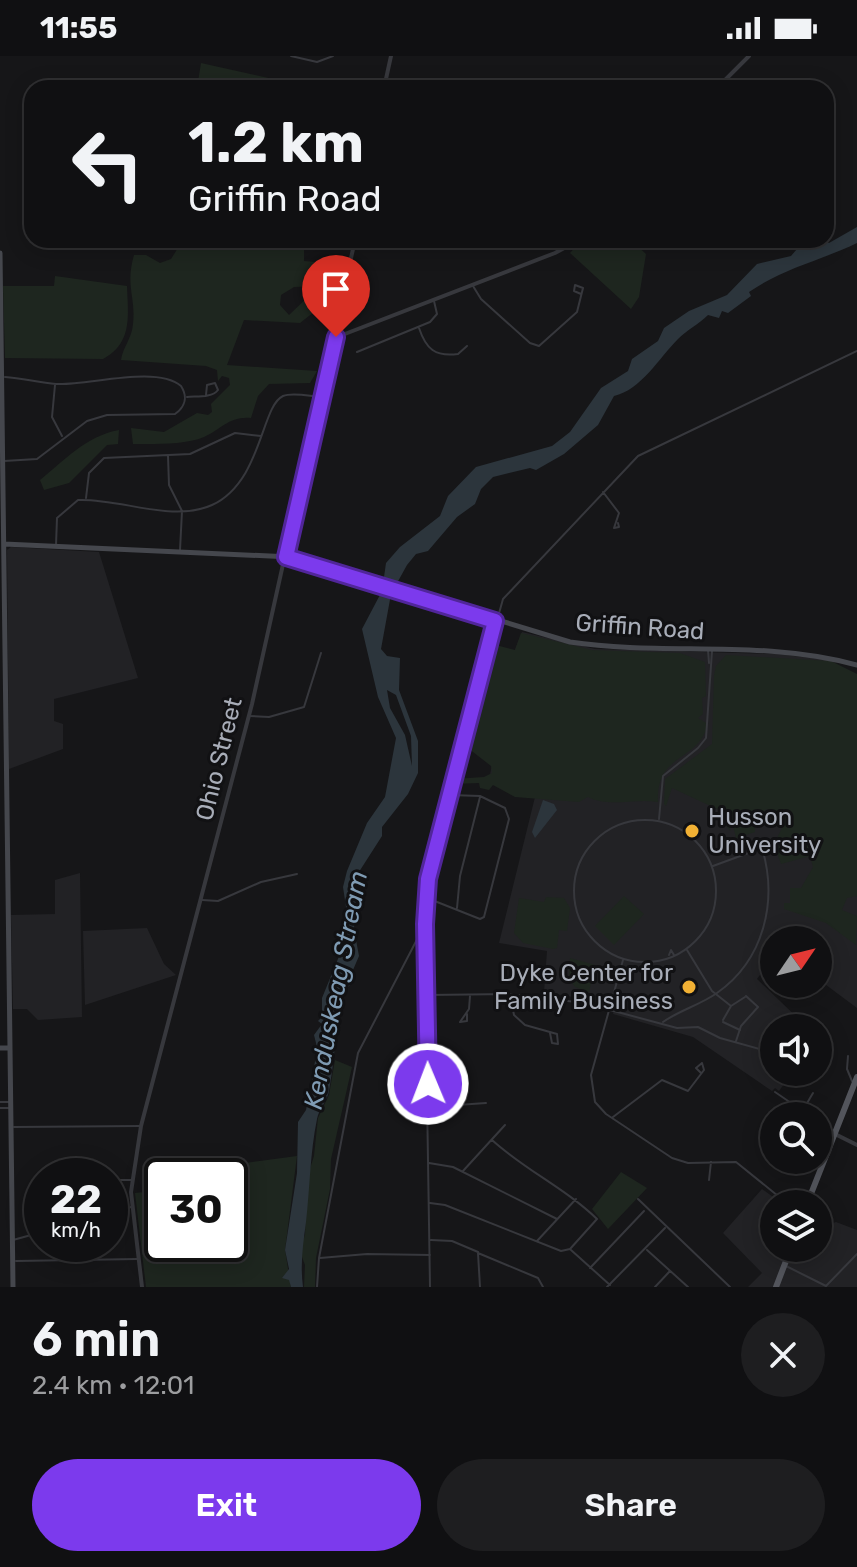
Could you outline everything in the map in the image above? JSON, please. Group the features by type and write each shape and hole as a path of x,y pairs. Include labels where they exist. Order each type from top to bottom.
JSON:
{"main road":[{"path":"0,253 2,679 13,1287"},
{"name":"Griffin Road","path":"2,544 286,557 570,642 603,647 790,653 857,665"},
{"path":"0,1048 10,1048"},
{"path":"813,1190 856,1081"},
{"path":"776,1287 786,1262"}],"street":[{"path":"291,56 317,62 333,56"},
{"path":"386,80 391,56"},
{"path":"725,80 749,56"},
{"name":"Ohio Street","path":"142,1287 132,1207 132,1180 141,1126 249,716 353,248"},
{"path":"336,337 564,248"},
{"path":"473,285 481,299 536,345 541,345 558,326 577,312 581,294"},
{"path":"357,352 435,318 434,300"},
{"path":"419,327 425,344 436,354 458,354 467,346"},
{"path":"430,1287 426,897 431,858 503,599 638,456 857,351"},
{"path":"1,377 55,384 112,378 169,380 181,386 185,397 182,408 175,414 107,415 87,421 37,459 2,461"},
{"path":"55,384 52,417 63,437"},
{"path":"185,397 206,395"},
{"path":"56,546 57,518 69,504 86,500 182,511 211,505 237,486 254,462 273,404 279,398 287,395 322,398"},
{"path":"86,500 89,473 104,458 190,454 235,433 262,437"},
{"path":"168,456 169,485 182,511 180,551"},
{"path":"602,492 616,507 618,523"},
{"path":"659,821 663,776 698,748 708,731 710,650"},
{"path":"249,716 269,717 304,707 321,653"},
{"path":"426,897 480,919 487,913 509,819 505,808 480,796 448,795"},
{"path":"456,910 460,876 480,796"},
{"path":"632,821 659,821 693,837 713,866 717,889 714,913 703,933 687,950 673,956 647,962 623,959 599,945 586,930 576,907 576,875 588,848 607,831 632,821"},
{"path":"662,1022 678,1010 716,994 741,970 758,943 768,911 769,881 762,848 713,866"},
{"path":"201,900 218,901 261,882 297,874"},
{"path":"317,1287 319,1258 358,1053 425,924"},
{"path":"687,950 716,994 731,1006"},
{"path":"623,959 591,1086 595,1102 612,1118 672,1158 688,1163 739,1163 771,1190"},
{"path":"426,995 510,994 609,1010 677,1028 698,1027 760,1049"},
{"path":"510,994 511,1009 518,1019 550,1033"},
{"path":"467,1014 470,995"},
{"path":"736,1042 740,1030 758,1007 746,996 731,1006 723,1022 740,1030"},
{"path":"848,1056 848,1074 856,1081"},
{"path":"612,1118 662,1080 688,1091 701,1073"},
{"path":"775,1092 789,1102"},
{"path":"808,1102 813,1093"},
{"path":"0,1102 10,1105"},
{"path":"428,1107 486,1103"},
{"path":"0,1108 10,1105"},
{"path":"462,1172 505,1125"},
{"path":"11,1127 141,1126"},
{"path":"832,1132 857,1145"},
{"path":"429,1203 445,1205 561,1251 570,1249 597,1219 576,1199 509,1156 492,1140"},
{"path":"709,1180 711,1161"},
{"path":"428,1163 446,1165 557,1219"},
{"path":"537,1242 576,1199"},
{"path":"638,1199 730,1287"},
{"path":"128,1208 132,1207"},
{"path":"590,1268 646,1209"},
{"path":"570,1249 608,1286 666,1227"},
{"path":"13,1240 24,1237"},
{"path":"429,1240 452,1241 538,1278 543,1287"},
{"path":"647,1249 688,1287"},
{"path":"478,1253 480,1287"},
{"path":"319,1258 367,1254 430,1255"},
{"path":"785,1265 826,1286 857,1254"},
{"path":"128,1259 138,1259"},
{"path":"13,1261 24,1261"},
{"path":"655,1287 670,1271"}],"shaded area":[{"path":"201,63 277,80 198,80"},
{"path":"178,248 304,248 304,261 315,262 316,278 344,270 342,285 294,287 281,295 280,305 289,315 311,294 340,291 340,300 328,301 300,323 244,320 227,365 317,371 310,383 269,384 258,396 251,418 231,421 196,440 133,444 131,428 164,432 197,413 208,415 212,412 211,404 230,385 229,378 222,376 218,381 217,370 206,366 121,360 133,324 130,275 134,255 146,255 160,263 171,259"},
{"path":"575,248 640,248 646,254 639,297 631,309 570,253"},
{"path":"55,276 127,286 127,327 120,345 103,359 5,358 3,286 54,286"},
{"path":"119,430 118,444 107,445 69,483 44,490 40,480 67,457 86,443"},
{"path":"11,547 99,552 138,678 54,699 54,721 63,724 63,749 9,769 7,550"},
{"name":"Husson University","path":"522,632 595,649 777,654 828,660 857,771 857,1008 832,989 832,926 760,926 760,975 757,979 760,982 760,998 777,998 794,1014 760,1014 760,1083 693,1037 613,1014 614,1008 544,992 547,951 499,943 535,797 489,780 514,652"},
{"path":"521,633 592,650 680,653 705,662 706,696 702,698 703,714 698,718 708,724 696,746 664,774 658,802 605,802 588,797 579,802 515,797 493,785 489,790 480,788 479,783 452,784 454,779 484,777 492,773 491,766 464,745 492,644 515,650"},
{"path":"726,655 831,661 857,674 857,896 847,898 842,910 857,916 856,945 826,923 784,909 784,903 790,903 790,888 801,888 813,867 810,856 781,864 774,844 785,822 784,815 766,809 755,824 755,832 736,838 731,817 724,814 731,831 720,821 719,810 672,788 666,806 664,804 665,779 712,744 716,666"},
{"path":"80,873 82,1017 38,1020 27,1009 13,1009 11,915 55,914 55,880"},
{"path":"624,896 644,914 614,945 595,926"},
{"path":"546,897 564,898 570,908 567,931 559,930 557,948 553,949 523,943 514,933 519,898 544,902"},
{"path":"147,928 164,964 176,975 85,1005 83,931"},
{"path":"570,958 595,965 589,992 575,987 569,979"},
{"path":"335,1060 352,1067 331,1159 330,1189 316,1258 315,1287 304,1287 305,1265 299,1249 305,1235 307,1178 314,1156 318,1118 329,1095"},
{"name":"Husson University","path":"765,1086 783,1086 779,1091 775,1088 772,1091"},
{"path":"297,1156 285,1250 291,1287 146,1287 135,1193 144,1192 144,1262 248,1262 248,1163"},
{"path":"621,1172 647,1188 608,1229 592,1209"},
{"path":"760,1191 760,1262 832,1262 832,1224 836,1222 857,1230 857,1287 748,1287 762,1273 723,1233"}],"water":[{"name":"Kenduskeag Stream","path":"857,227 857,243 762,284 728,313 722,311 719,318 708,315 678,339 633,387 614,396 598,425 564,454 536,470 530,468 493,477 481,489 475,504 457,517 428,551 416,554 391,594 381,649 387,656 400,658 399,690 418,741 418,773 408,794 382,827 382,836 357,875 354,929 359,956 350,977 353,982 338,997 341,1002 338,1006 329,1091 318,1115 313,1145 302,1254 303,1287 291,1287 289,1280 282,1278 289,1269 285,1250 297,1173 298,1122 306,1110 313,1075 317,1047 314,1035 322,1024 318,1021 322,1017 322,998 342,949 341,930 346,907 343,887 347,871 367,823 385,797 396,738 378,697 362,629 382,591 386,563 400,547 440,516 448,496 476,467 552,446 570,432 601,388 628,371 632,359 658,341 664,328 689,311 727,295 757,264 791,256 797,249 834,248 834,240","holes":["387,690 396,695 411,736 412,766 405,735 390,708"]},
{"path":"543,800 554,804 557,810 535,838 532,832"}],"place":[{"name":"Husson University","path":"692,831"},
{"name":"Dyke Center for Family Business","path":"689,987"}],"route":[{"path":"336,337 286,557 495,621 430,864 425,924 428,1084"}]}
